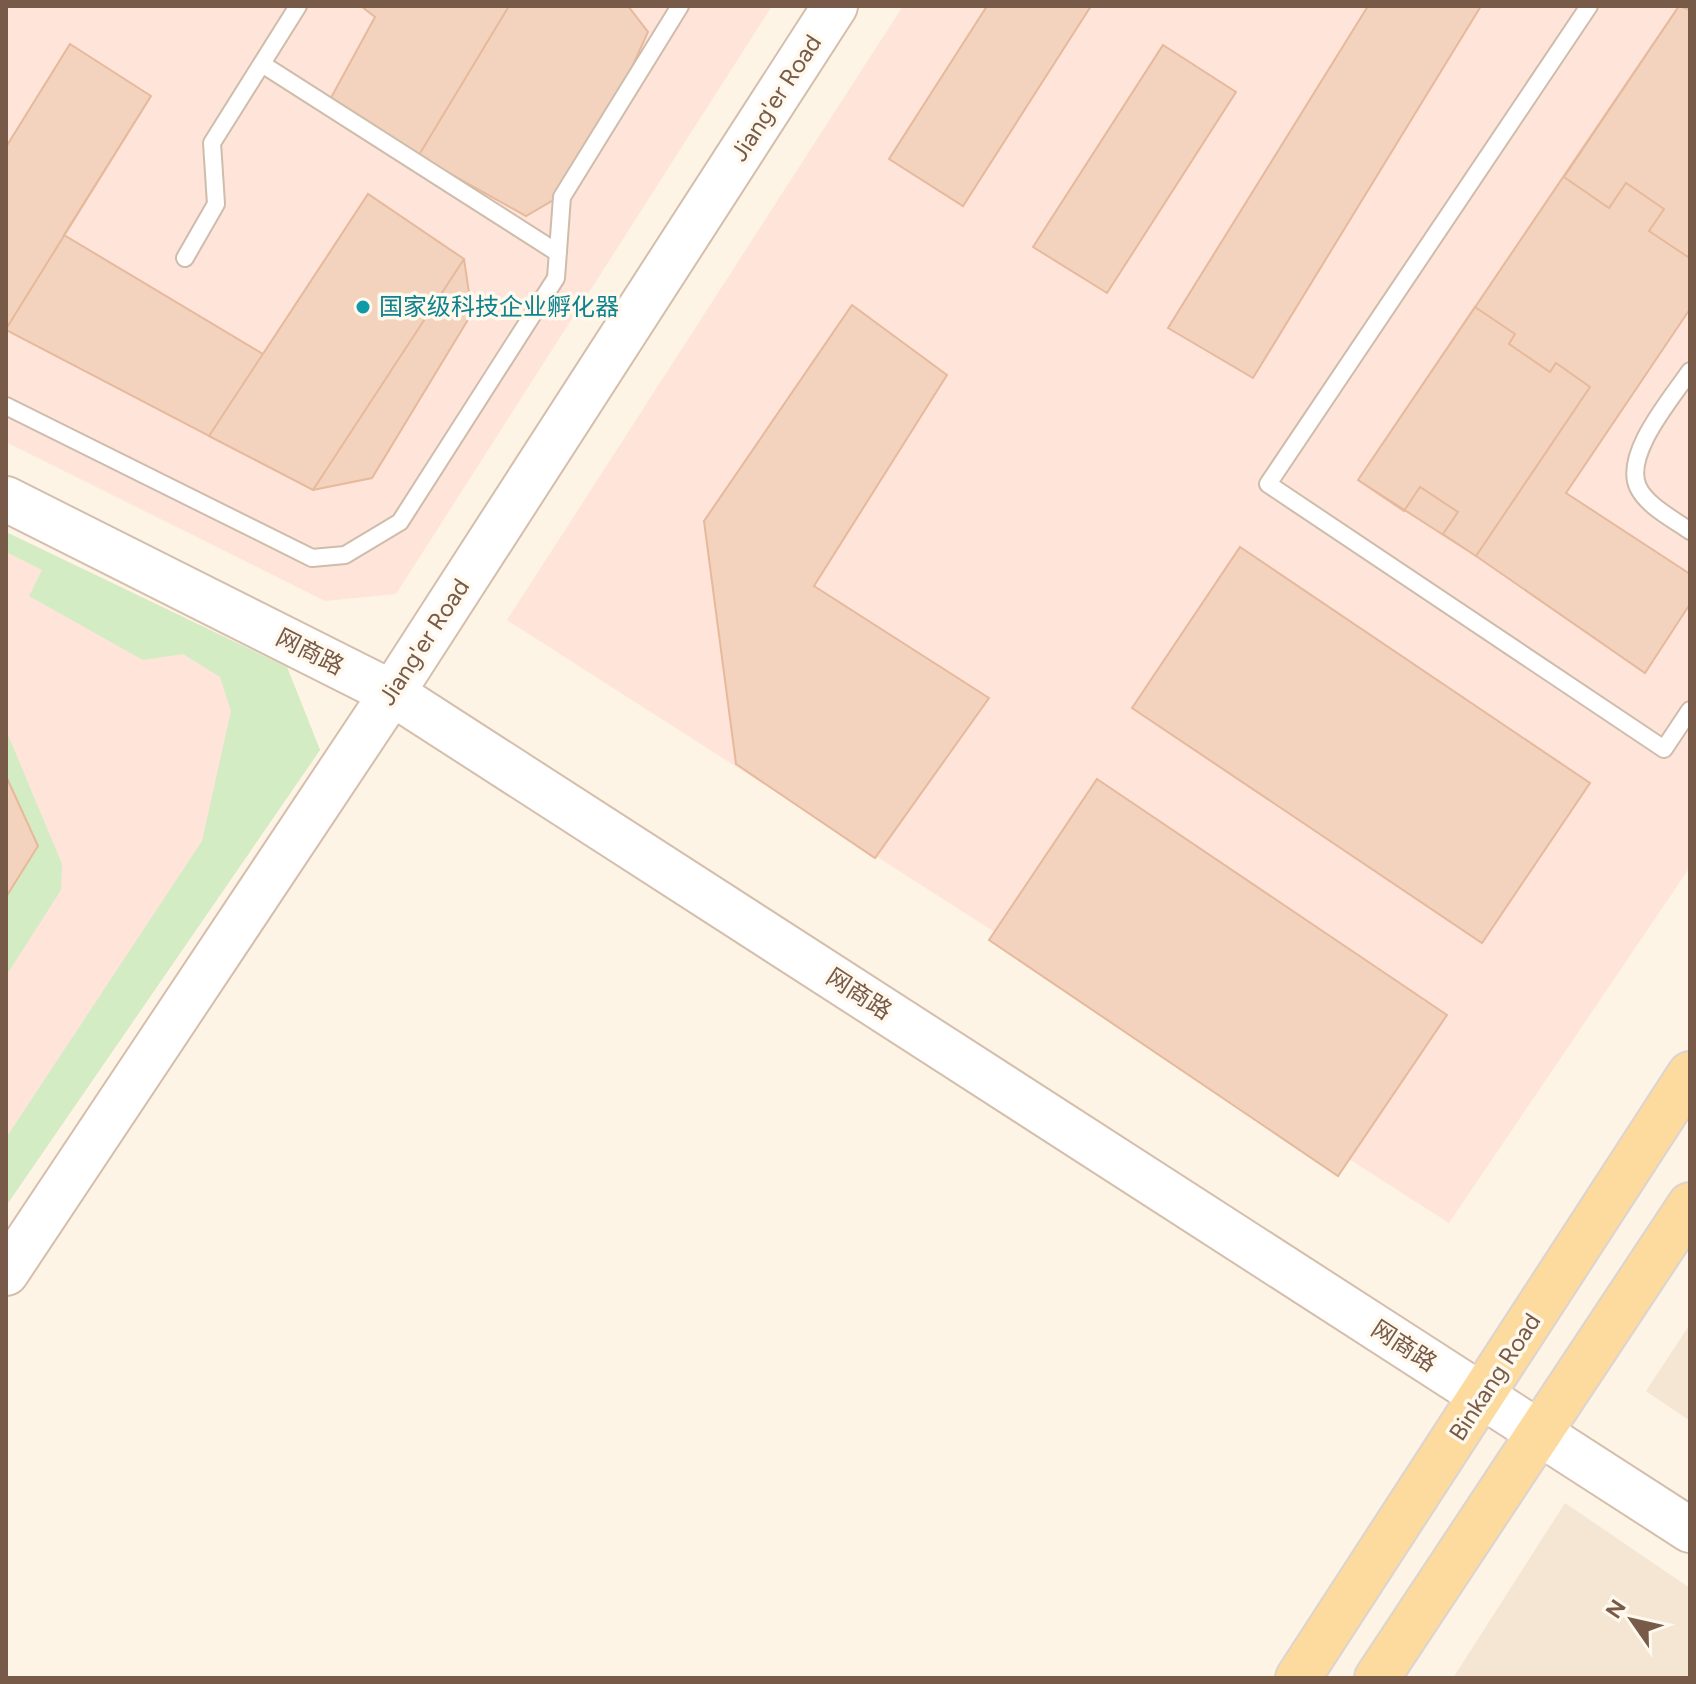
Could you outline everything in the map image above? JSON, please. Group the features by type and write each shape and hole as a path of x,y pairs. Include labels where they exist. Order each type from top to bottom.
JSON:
{"main road":[{"name":"Binkang Road","path":"1298,1678 1690,1074"},
{"path":"1377,1678 1690,1205"}],"street":[{"name":"Jiang'er Road","path":"6,1273 392,693 834,6"},
{"name":"网商路","path":"6,499 392,693 1690,1530"}],"lane":[{"path":"185,258 216,204 212,143 298,6"},
{"path":"6,406 312,558 345,555 400,522 556,278 562,197 680,6"},
{"path":"1589,6 1268,484 1664,749 1690,710"},
{"path":"262,64 558,253"},
{"path":"1690,371 1641,444 1634,465 1638,487 1657,509 1690,531"}],"shaded area":[{"path":"6,6 772,6 396,594 325,601 6,442"},
{"path":"903,6 1690,6 1690,867 1449,1223 507,620"},
{"path":"6,532 287,667 320,750 6,1206"},
{"path":"1690,1324 1690,1421 1646,1391"},
{"path":"1565,1503 1690,1588 1690,1678 1453,1678"}],"green space":[{"path":"6,532 287,667 320,750 6,1206 6,1138 202,841 231,711 220,677 183,654 143,660 29,596 42,570 6,552"},
{"path":"6,730 62,864 61,890 6,976 6,897 38,846 6,776"}],"building":[{"path":"361,6 628,6 648,32 622,89 567,192 526,216 327,105 375,17"},
{"path":"361,6 509,6 419,155 327,105 375,17"},
{"path":"987,6 1091,6 963,206 889,159"},
{"path":"1368,6 1481,6 1253,378 1168,328"},
{"path":"1679,6 1690,10 1690,309 1566,493 1690,574 1690,604 1645,673 1476,556 1358,480"},
{"path":"1679,6 1690,10 1688,257 1649,231 1664,209 1626,183 1609,208 1564,177"},
{"path":"70,44 151,96 64,235 263,354 368,194 464,259 472,313 372,478 313,490 6,330 6,147"},
{"path":"70,44 151,96 6,329 6,147"},
{"path":"1163,45 1236,92 1107,293 1033,247"},
{"name":"国家级科技企业孵化器","path":"368,194 464,259 313,490 209,436"},
{"path":"852,305 947,375 814,586 989,698 875,858 736,764 704,521"},
{"path":"1475,307 1515,334 1509,344 1550,372 1556,363 1590,387 1476,556 1443,534 1458,512 1420,487 1404,511 1358,480"},
{"path":"1240,547 1590,783 1482,943 1132,708"},
{"path":"6,776 38,846 6,897"},
{"path":"1097,779 1447,1015 1338,1176 989,940"}],"place":[{"name":"国家级科技企业孵化器","path":"363,307"}]}
